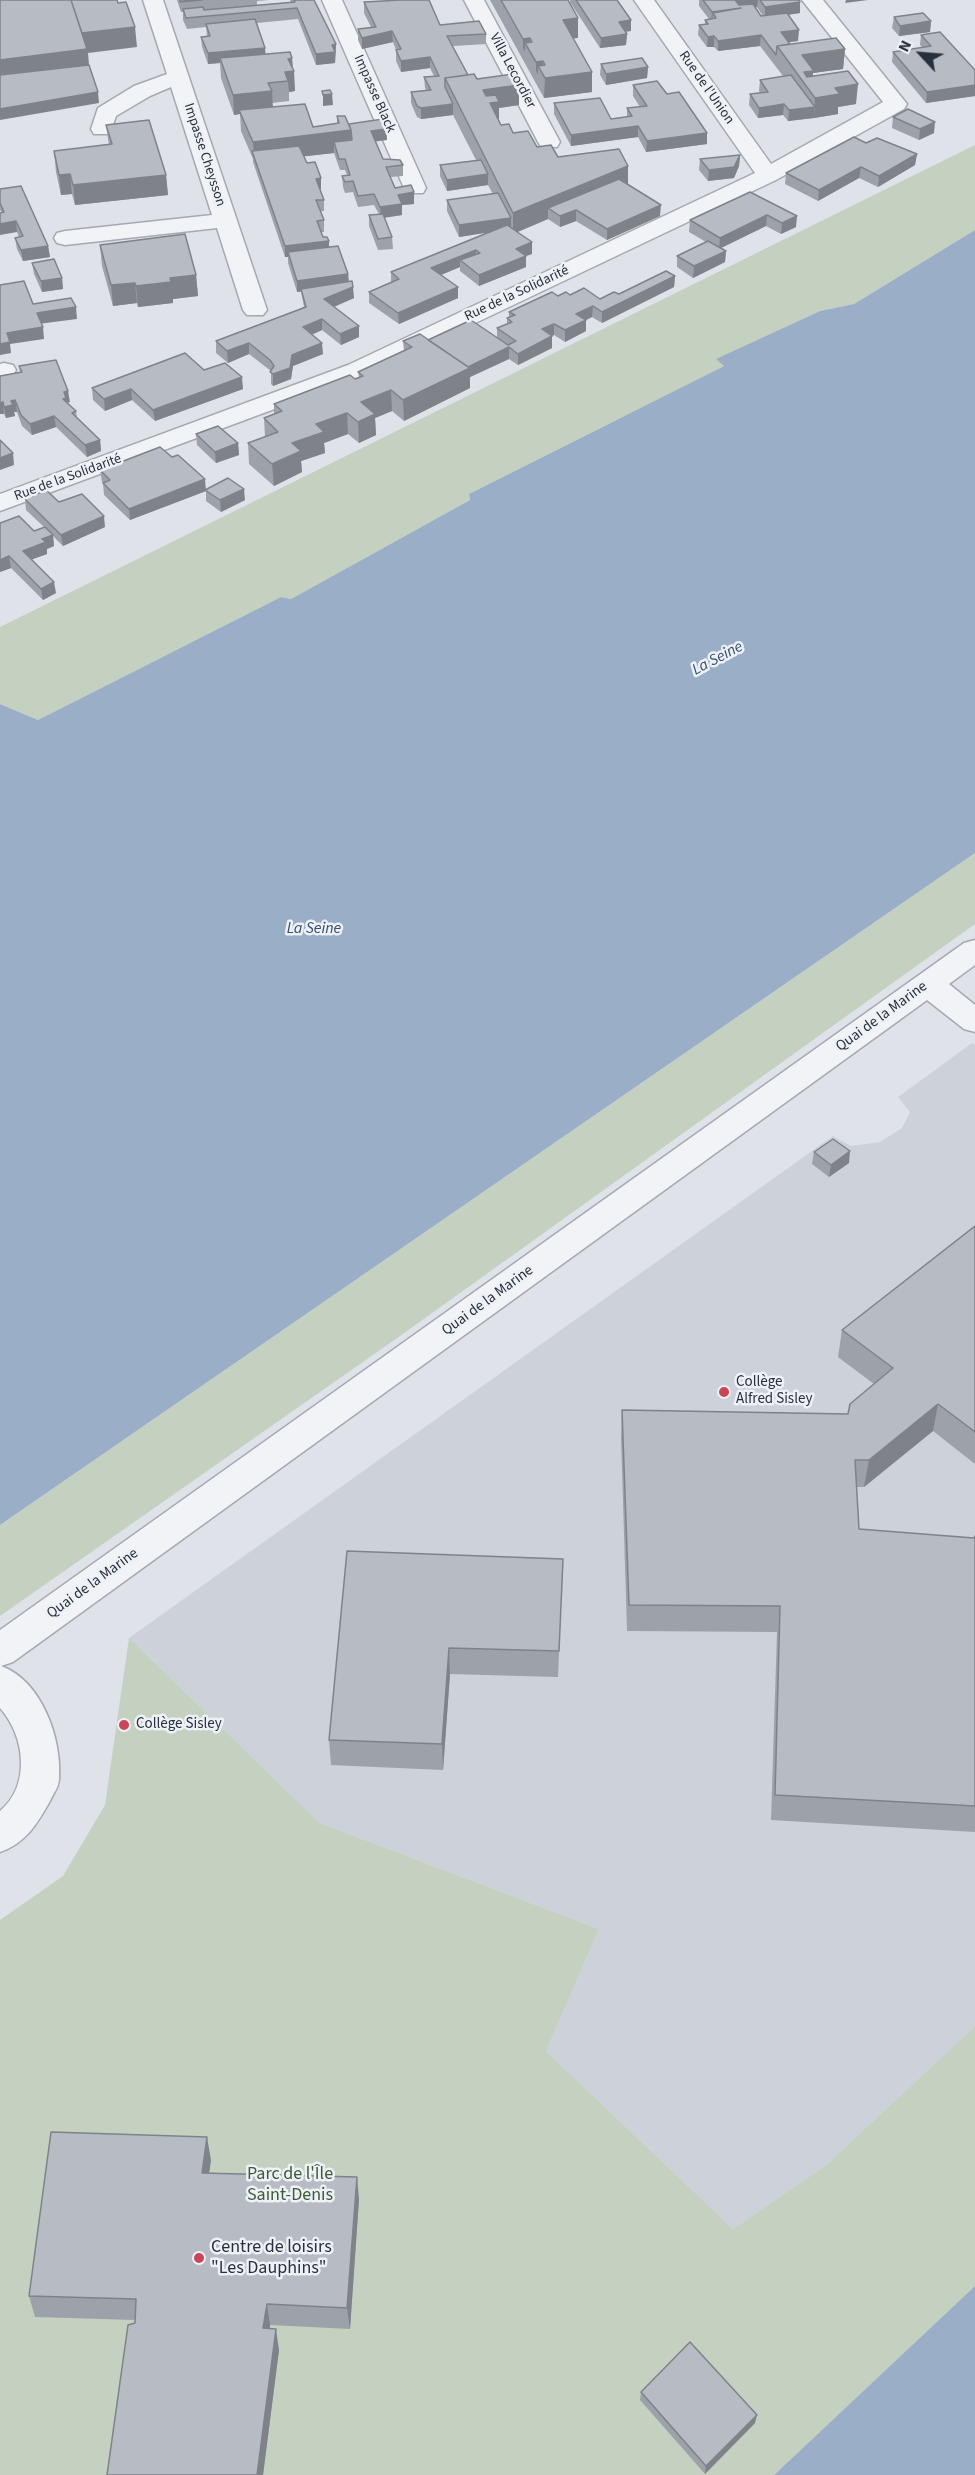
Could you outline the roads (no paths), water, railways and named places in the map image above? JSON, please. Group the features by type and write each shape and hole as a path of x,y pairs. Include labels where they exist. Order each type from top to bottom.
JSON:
{"street":[{"name":"Impasse Cheysson","path":"153,0 255,310"},
{"name":"Impasse Black","path":"332,0 415,188"},
{"name":"Villa Lecordier","path":"474,0 549,142"},
{"name":"Rue de l'Union","path":"644,0 768,175"},
{"name":"Rue de la Solidarité","path":"0,503 357,370 768,175 896,105 812,0"},
{"path":"102,129 106,113 142,91 178,77"},
{"path":"65,238 225,220"},
{"name":"Quai de la Marine","path":"0,1651 975,950"},
{"path":"928,984 975,1021"},
{"path":"0,1682 26,1711 39,1745 40,1782 21,1817 0,1835"}],"water":[{"name":"La Seine","path":"975,230 975,853 0,1525 0,704 38,720 281,597 291,599 470,500 469,494 724,366 716,359 820,311 854,304"},
{"path":"975,2286 975,2475 774,2475"}],"place":[{"name":"Collège Alfred Sisley","path":"724,1392"},
{"name":"Collège Sisley","path":"124,1725"},
{"name":"Centre de loisirs \"Les Dauphins\"","path":"199,2258"}],"park label":[{"name":"Parc de l'Île Saint-Denis","path":"290,2185"}]}
